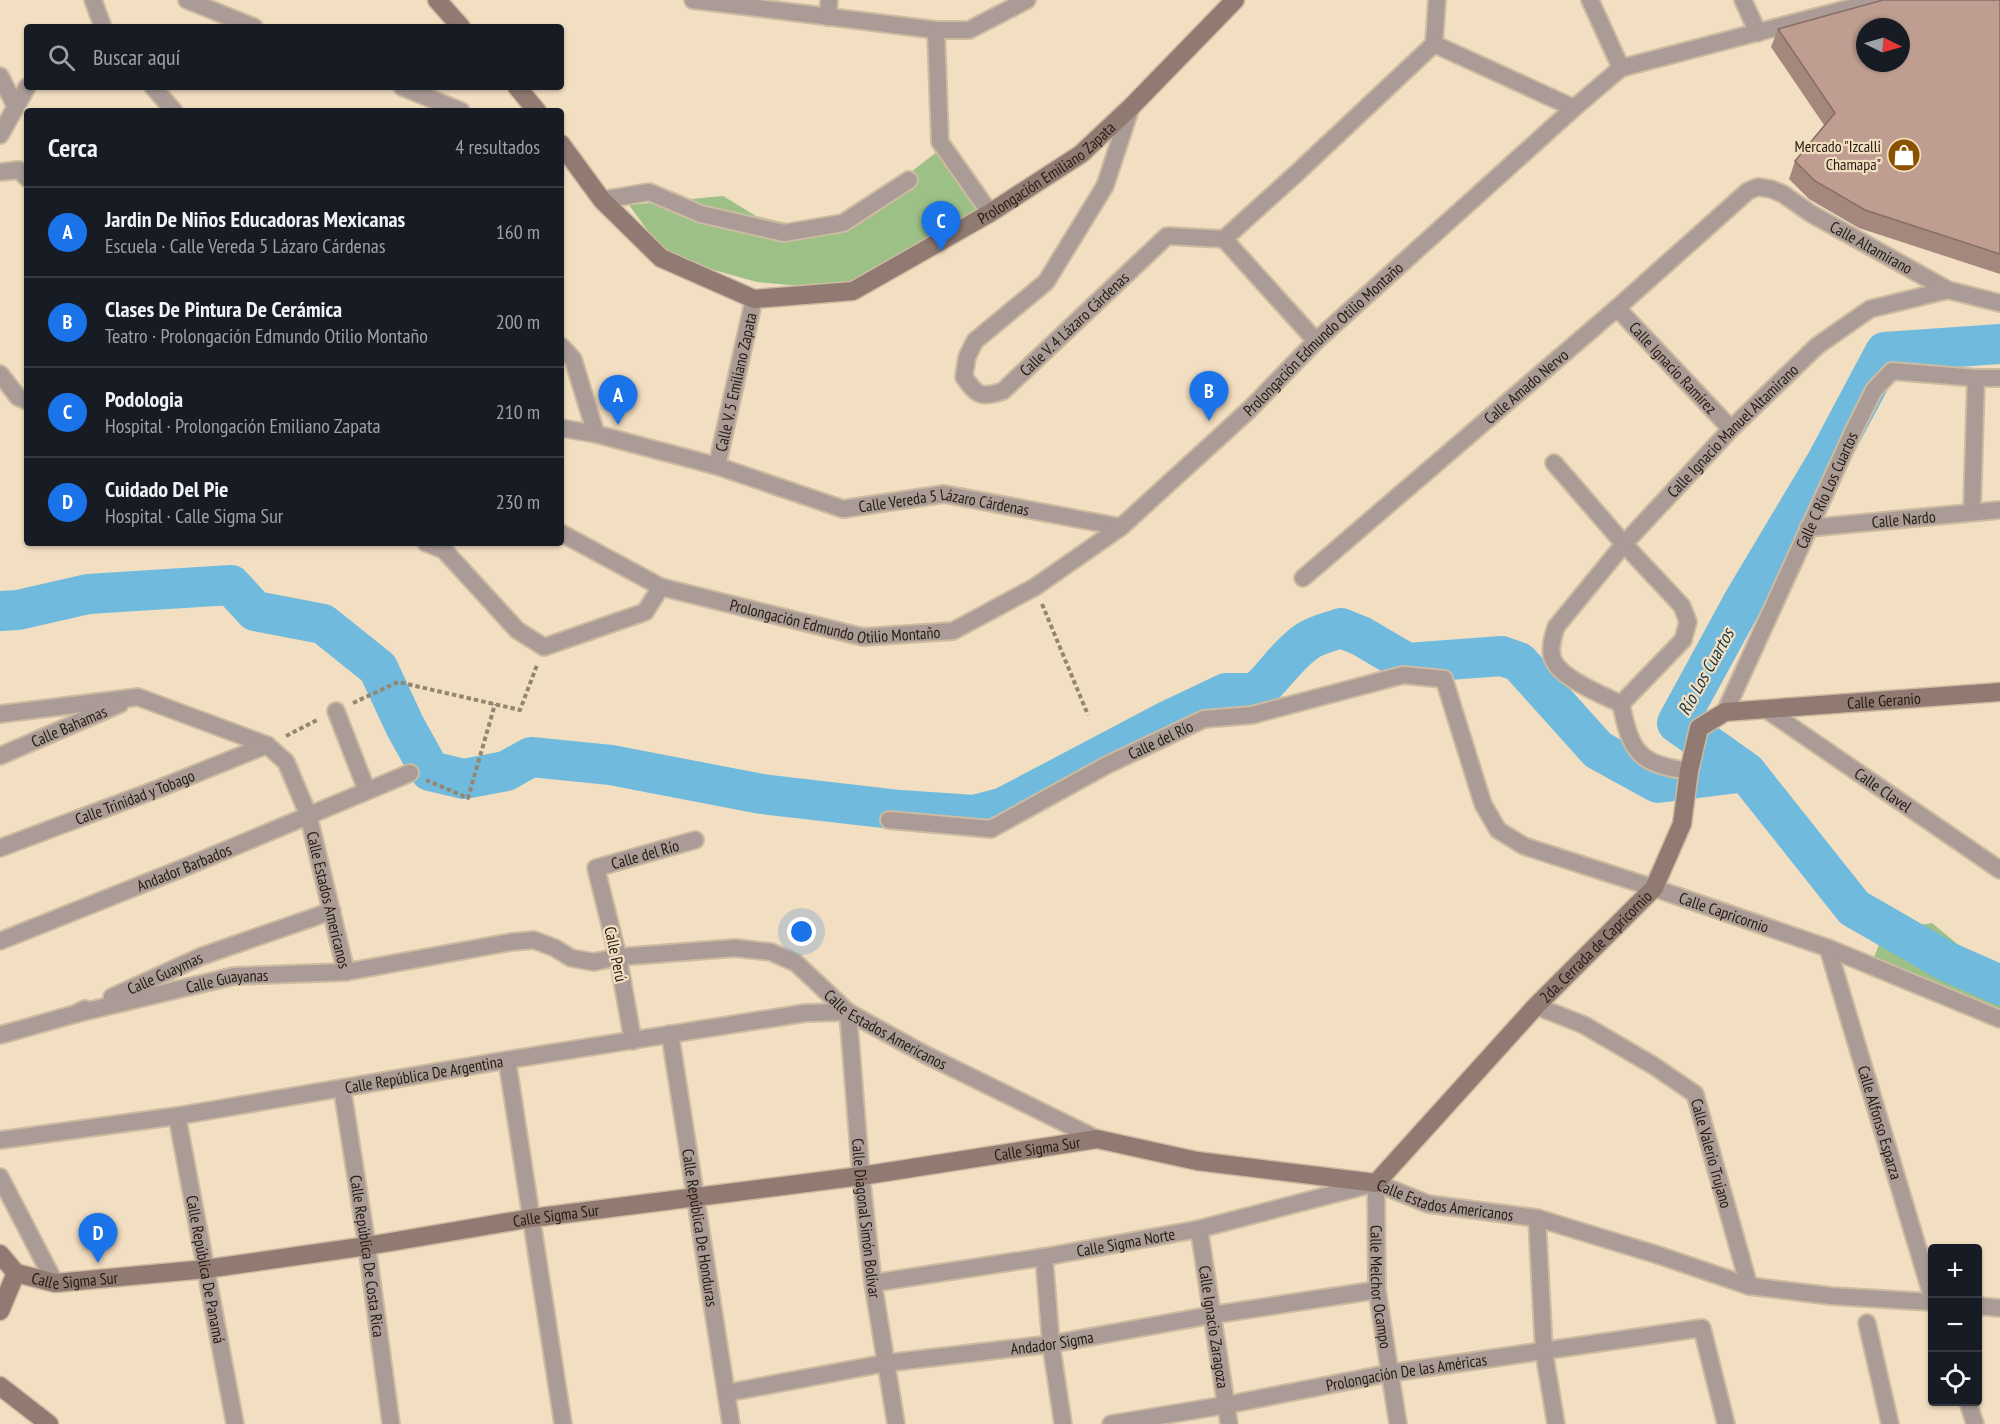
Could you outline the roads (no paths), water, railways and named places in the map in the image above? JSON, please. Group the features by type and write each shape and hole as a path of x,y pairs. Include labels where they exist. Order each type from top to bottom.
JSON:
{"main road":[{"path":"436,0 458,24"},
{"name":"Prolongación Emiliano Zapata","path":"564,148 602,200 661,258 754,299 853,291 990,213 1081,154 1131,107 1235,0"},
{"path":"518,90 530,108"},
{"name":"Calle Geranio","path":"1767,710 2000,692"},
{"name":"2da. Cerrada de Capricornio","path":"1376,1183 1536,1006 1654,888 1682,824 1689,771 1699,728 1725,712 1767,710"},
{"name":"Calle Estados Americanos","path":"1097,1139 1197,1161 1376,1183"},
{"name":"Calle Sigma Sur","path":"16,1273 56,1283 206,1269 367,1246 532,1218 861,1176 1097,1139"},
{"path":"0,1254 16,1273 0,1311"},
{"path":"0,1386 49,1424"}],"street":[{"path":"93,0 102,24"},
{"path":"187,0 247,24"},
{"path":"693,0 828,8 936,30 969,30 1027,0"},
{"path":"1316,341 1224,239 1434,44 1437,0"},
{"path":"1590,0 1621,68"},
{"path":"1743,0 1758,33"},
{"name":"Prolongación Edmundo Otilio Montaño","path":"564,535 661,587 863,637 953,631 1035,587 1121,527 1250,409 1316,341 1621,68 1881,0"},
{"path":"936,30 940,142 990,213"},
{"path":"1434,44 1574,108"},
{"path":"0,76 15,105"},
{"path":"0,135 25,90"},
{"path":"156,90 171,108"},
{"path":"410,90 454,108"},
{"path":"416,108 420,94"},
{"name":"Calle V. 4 Lázaro Cárdenas","path":"1131,107 1105,186 1046,282 975,341 967,357 964,377 974,392 987,396 1003,391 1167,236 1224,239"},
{"path":"0,172 19,170 24,175"},
{"path":"602,200 649,192 701,214 784,233 843,223 909,180"},
{"name":"Calle Altamirano","path":"1748,191 1758,187 1772,189 1810,213 1948,290 2000,303"},
{"name":"Calle Amado Nervo","path":"1303,578 1617,308 1748,191"},
{"name":"Calle Ignacio Manuel Altamirano","path":"1621,704 1569,678 1552,658 1552,641 1556,627 1624,544 1731,429 1817,346 1870,309 1948,290"},
{"name":"Calle V. 5 Emiliano Zapata","path":"717,466 754,299"},
{"name":"Calle Ignacio Ramírez","path":"1617,308 1731,429"},
{"path":"564,349 573,359 596,434"},
{"name":"Calle C Río Los Cuartos","path":"1725,712 1808,528 1874,390 1892,371 2000,378"},
{"path":"0,374 18,398 24,400"},
{"path":"1972,511 1976,378"},
{"name":"Calle Vereda 5 Lázaro Cárdenas","path":"564,429 596,434 717,466 843,509 944,494 1121,527"},
{"path":"1554,464 1682,606 1688,622 1683,640 1621,704 1628,735 1641,755 1661,767 1689,771"},
{"name":"Calle Nardo","path":"1808,528 2000,510"},
{"path":"434,546 444,550 517,630 544,647 645,612 661,587"},
{"name":"Calle del Río","path":"890,820 991,829 1107,765 1204,719 1252,716 1403,675 1444,679"},
{"name":"Calle Capricornio","path":"1444,679 1483,804 1498,830 1524,846 1828,948 2000,1019"},
{"name":"Calle Estados Americanos","path":"0,714 138,697 267,745 286,762 308,814 346,972 511,942 534,940 555,948 571,958 594,962 618,957 735,948 771,952 796,963 848,1012 924,1054 1097,1139"},
{"name":"Calle Bahamas","path":"0,756 138,697"},
{"name":"Calle Clavel","path":"1767,710 2000,870"},
{"path":"336,711 367,791"},
{"name":"Calle Trinidad y Tobago","path":"0,848 267,745"},
{"name":"Andador Barbados","path":"0,941 188,866 410,773"},
{"name":"Calle del Río","path":"597,868 695,840"},
{"name":"Calle Perú","path":"597,868 618,957 633,1041"},
{"name":"Calle Guaymas","path":"0,1035 75,1014 202,956 332,911"},
{"name":"Calle Alfonso Esparza","path":"1828,948 1928,1283"},
{"name":"Calle Guayanas","path":"75,1014 234,976 346,972"},
{"name":"Calle Valerio Trujano","path":"1536,1006 1584,1025 1654,1066 1695,1094 1749,1286"},
{"name":"Calle República De Argentina","path":"0,1140 177,1116 507,1060 805,1013 848,1012"},
{"name":"Calle Diagonal Simón Bolívar","path":"848,1012 861,1176 873,1283 896,1424"},
{"name":"Calle República De Honduras","path":"670,1034 731,1424"},
{"path":"507,1060 563,1424"},
{"name":"Calle República De Costa Rica","path":"342,1088 367,1246 391,1424"},
{"name":"Calle República De Panamá","path":"177,1116 235,1424"},
{"path":"0,1177 56,1283"},
{"name":"Calle Estados Americanos","path":"1376,1183 1428,1204 1537,1218 1749,1286 1831,1296 1928,1302"},
{"name":"Calle Sigma Norte","path":"873,1283 1044,1257 1199,1229 1376,1183"},
{"name":"Calle Melchor Ocampo","path":"1376,1183 1377,1290 1398,1424"},
{"path":"1537,1218 1544,1352 1556,1424"},
{"name":"Calle Ignacio Zaragoza","path":"1199,1229 1229,1424"},
{"path":"1044,1257 1051,1344 1063,1424"},
{"name":"Andador Sigma","path":"726,1393 886,1362 1051,1344 1212,1315 1377,1290"},
{"path":"1982,1306 2000,1308"},
{"path":"1867,1323 1890,1424"},
{"name":"Prolongación De las Américas","path":"1111,1424 1226,1405 1390,1373 1702,1328 1726,1424"},
{"path":"1970,1406 1975,1424"}],"waterway":[{"name":"Río Los Cuartos","path":"2000,344 1885,352 1827,461 1744,600 1677,723 1746,772 1854,908 1946,961 2000,985"},
{"path":"0,611 18,610 88,594 231,585 255,611 323,624 378,668 405,726 430,771 464,779 506,771 531,757 611,765 762,794 900,810 974,815 1004,807 1169,720 1226,693 1256,693 1306,642 1341,628 1361,636 1407,663 1502,656 1519,662 1598,750 1658,783 1746,772"}],"place":[{"name":"Mercado \"Izcalli Chamapa\"","path":"1904,155"},
{"name":"Podologia","path":"941,251"},
{"name":"Clases De Pintura De Cerámica","path":"1209,421"},
{"name":"Jardin De Niños Educadoras Mexicanas","path":"618,425"},
{"name":"Cuidado Del Pie","path":"98,1263"}]}
